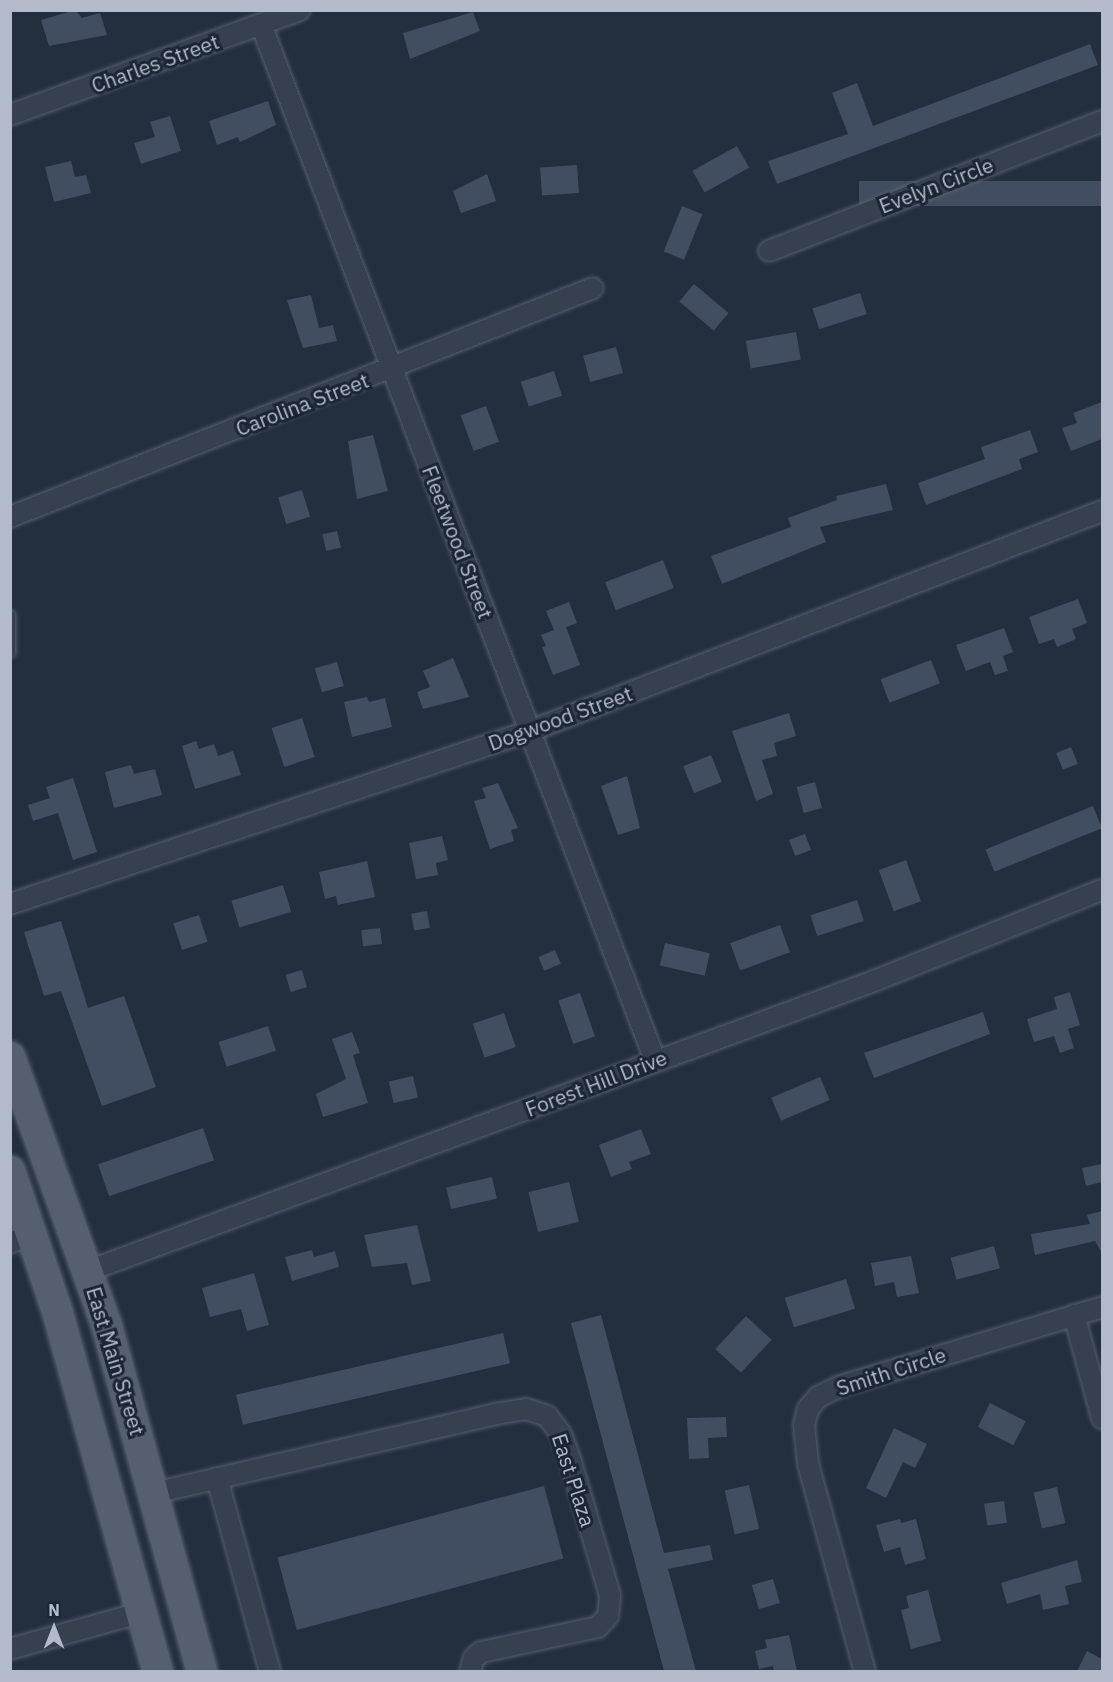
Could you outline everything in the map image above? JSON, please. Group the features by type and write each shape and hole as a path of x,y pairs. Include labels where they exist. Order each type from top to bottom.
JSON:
{"main road":[{"name":"East Main Street","path":"10,1057 88,1271 153,1493 201,1671"},
{"name":"East Main Street","path":"10,1171 21,1239 143,1612 158,1671"}],"street":[{"name":"Charles Street","path":"10,115 300,10"},
{"name":"Fleetwood Street","path":"261,24 655,1060"},
{"name":"Evelyn Circle","path":"769,251 1102,121"},
{"name":"Carolina Street","path":"10,517 593,288"},
{"name":"Dogwood Street","path":"10,904 530,731 1102,511"},
{"name":"Forest Hill Drive","path":"88,1271 874,981 1102,890"},
{"name":"Smith Circle","path":"865,1671 808,1463 804,1425 808,1409 818,1397 841,1386 1102,1307"},
{"path":"1074,1315 1102,1418"},
{"name":"East Plaza","path":"153,1493 495,1414 526,1409 547,1416 561,1434 571,1462 610,1595 609,1616 598,1627 481,1652 474,1658 470,1671"},
{"path":"217,1478 270,1671"},
{"path":"10,1649 143,1612"}],"lane":[{"path":"10,615 10,652"}],"building":[{"path":"75,10 82,18 100,13 107,35 49,46 41,20"},
{"path":"473,12 480,31 410,59 403,33"},
{"path":"1090,44 1098,65 777,184 768,161 848,134 832,93 857,83 873,126"},
{"path":"268,101 276,125 240,142 238,137 217,145 209,121"},
{"path":"170,116 181,151 141,164 134,143 155,137 150,122"},
{"path":"737,146 749,168 705,193 692,171"},
{"path":"71,161 75,177 86,175 91,193 54,202 45,167"},
{"path":"577,165 579,193 542,196 540,168"},
{"path":"487,174 496,201 461,213 453,191"},
{"path":"859,181 1102,181 1102,206 859,206"},
{"path":"682,206 702,214 684,260 664,251"},
{"path":"694,284 728,313 714,331 679,302"},
{"path":"860,293 867,314 819,329 812,308"},
{"path":"311,295 319,328 333,325 337,341 303,348 287,300"},
{"path":"796,332 801,360 751,368 746,341"},
{"path":"616,347 623,373 590,382 583,356"},
{"path":"554,371 562,396 529,407 521,382"},
{"path":"1102,402 1102,439 1071,451 1062,428 1077,423 1073,413"},
{"path":"486,406 499,442 474,451 461,415"},
{"path":"1030,430 1038,452 1019,459 1022,469 926,505 918,483 985,459 981,447"},
{"path":"373,435 388,491 357,499 348,441"},
{"path":"886,484 893,510 820,527 826,542 722,584 711,556 791,527 788,518 837,500 836,496"},
{"path":"302,490 310,517 286,524 278,497"},
{"path":"337,531 341,548 326,551 322,534"},
{"path":"663,560 674,588 616,610 605,582"},
{"path":"1078,599 1087,623 1072,629 1076,639 1057,647 1054,639 1039,644 1029,617"},
{"path":"569,602 577,623 566,627 580,665 553,675 542,647 546,646 541,635 554,630 546,611"},
{"path":"1004,628 1013,652 1003,656 1008,671 995,675 990,662 966,671 956,645"},
{"path":"453,658 469,697 423,709 417,692 430,687 423,671"},
{"path":"931,660 940,683 890,703 881,679"},
{"path":"337,662 344,686 322,692 315,668"},
{"path":"367,697 369,702 385,698 392,727 352,737 344,702"},
{"path":"789,713 796,736 774,743 777,756 762,760 773,794 756,801 732,731"},
{"path":"302,718 315,757 284,767 272,728"},
{"path":"196,741 199,749 214,744 218,756 233,751 241,775 195,789 182,746"},
{"path":"1071,747 1078,764 1063,770 1056,753"},
{"path":"711,755 722,782 694,793 683,766"},
{"path":"131,765 134,774 155,769 162,795 114,808 105,772"},
{"path":"627,776 640,828 618,835 601,786"},
{"path":"73,778 97,852 73,860 58,813 33,821 28,805 50,798 46,787"},
{"path":"815,782 822,808 804,813 797,787"},
{"path":"498,783 518,828 511,830 514,841 490,849 474,801 486,798 482,788"},
{"path":"1093,806 1102,828 994,872 985,849"},
{"path":"805,834 811,850 795,856 789,840"},
{"path":"442,836 448,860 436,863 438,875 416,879 409,843"},
{"path":"906,860 921,901 894,911 879,870"},
{"path":"367,861 375,897 338,905 336,896 325,899 319,872"},
{"path":"283,885 291,912 240,928 231,901"},
{"path":"857,900 864,921 817,936 810,915"},
{"path":"427,911 430,928 414,931 411,914"},
{"path":"199,915 208,942 182,950 173,923"},
{"path":"61,921 88,1008 124,996 156,1087 102,1106 61,991 44,996 24,932"},
{"path":"780,925 790,952 740,970 730,943"},
{"path":"380,928 382,944 363,946 361,930"},
{"path":"665,943 710,953 705,976 660,965"},
{"path":"555,950 561,964 544,971 538,957"},
{"path":"302,970 307,987 291,992 286,975"},
{"path":"1070,992 1080,1025 1068,1029 1074,1048 1060,1053 1054,1036 1034,1042 1027,1019 1057,1009 1054,997"},
{"path":"580,993 595,1036 573,1044 558,1000"},
{"path":"983,1012 990,1034 874,1078 864,1053"},
{"path":"504,1013 516,1047 485,1058 473,1024"},
{"path":"268,1026 276,1051 227,1067 219,1042"},
{"path":"352,1032 360,1053 353,1055 368,1103 323,1117 316,1094 346,1079 332,1039"},
{"path":"413,1076 418,1097 394,1103 389,1082"},
{"path":"820,1077 830,1100 781,1121 771,1098"},
{"path":"203,1128 214,1160 109,1196 98,1164"},
{"path":"641,1129 651,1154 629,1162 632,1169 611,1177 599,1145"},
{"path":"1102,1164 1102,1182 1086,1186 1082,1168"},
{"path":"492,1177 497,1198 451,1209 446,1188"},
{"path":"569,1182 579,1222 538,1232 528,1192"},
{"path":"1102,1211 1102,1253 1095,1241 1035,1255 1031,1234 1090,1224 1087,1215"},
{"path":"417,1225 431,1281 412,1285 407,1263 372,1267 364,1235"},
{"path":"994,1246 1000,1268 956,1280 951,1258"},
{"path":"312,1250 314,1257 335,1251 339,1267 292,1281 285,1257"},
{"path":"911,1256 919,1293 897,1297 894,1282 875,1286 871,1263"},
{"path":"254,1273 269,1325 247,1331 241,1309 210,1317 202,1288"},
{"path":"846,1279 855,1309 794,1327 785,1298"},
{"path":"601,1315 664,1553 710,1545 713,1560 668,1569 696,1671 664,1671 571,1323"},
{"path":"746,1316 772,1340 741,1373 715,1349"},
{"path":"503,1333 510,1363 243,1425 236,1395"},
{"path":"990,1403 1026,1421 1013,1445 978,1427"},
{"path":"726,1417 727,1437 708,1438 709,1458 689,1459 687,1418"},
{"path":"894,1428 927,1444 915,1468 903,1462 886,1498 866,1488"},
{"path":"749,1485 759,1529 735,1534 725,1491"},
{"path":"544,1486 563,1558 297,1630 277,1557"},
{"path":"1057,1487 1065,1523 1042,1528 1034,1492"},
{"path":"1004,1501 1007,1523 987,1526 984,1504"},
{"path":"900,1519 901,1523 916,1519 926,1559 905,1565 900,1547 884,1552 876,1525"},
{"path":"1077,1560 1082,1582 1065,1586 1069,1604 1043,1610 1040,1594 1007,1604 1001,1583"},
{"path":"773,1579 780,1603 759,1609 752,1585"},
{"path":"928,1590 941,1641 911,1649 901,1610 909,1608 906,1596"},
{"path":"789,1635 797,1671 774,1671 773,1666 759,1669 755,1651 767,1648 765,1640"},
{"path":"1087,1651 1102,1659 1102,1671 1077,1671"}]}
